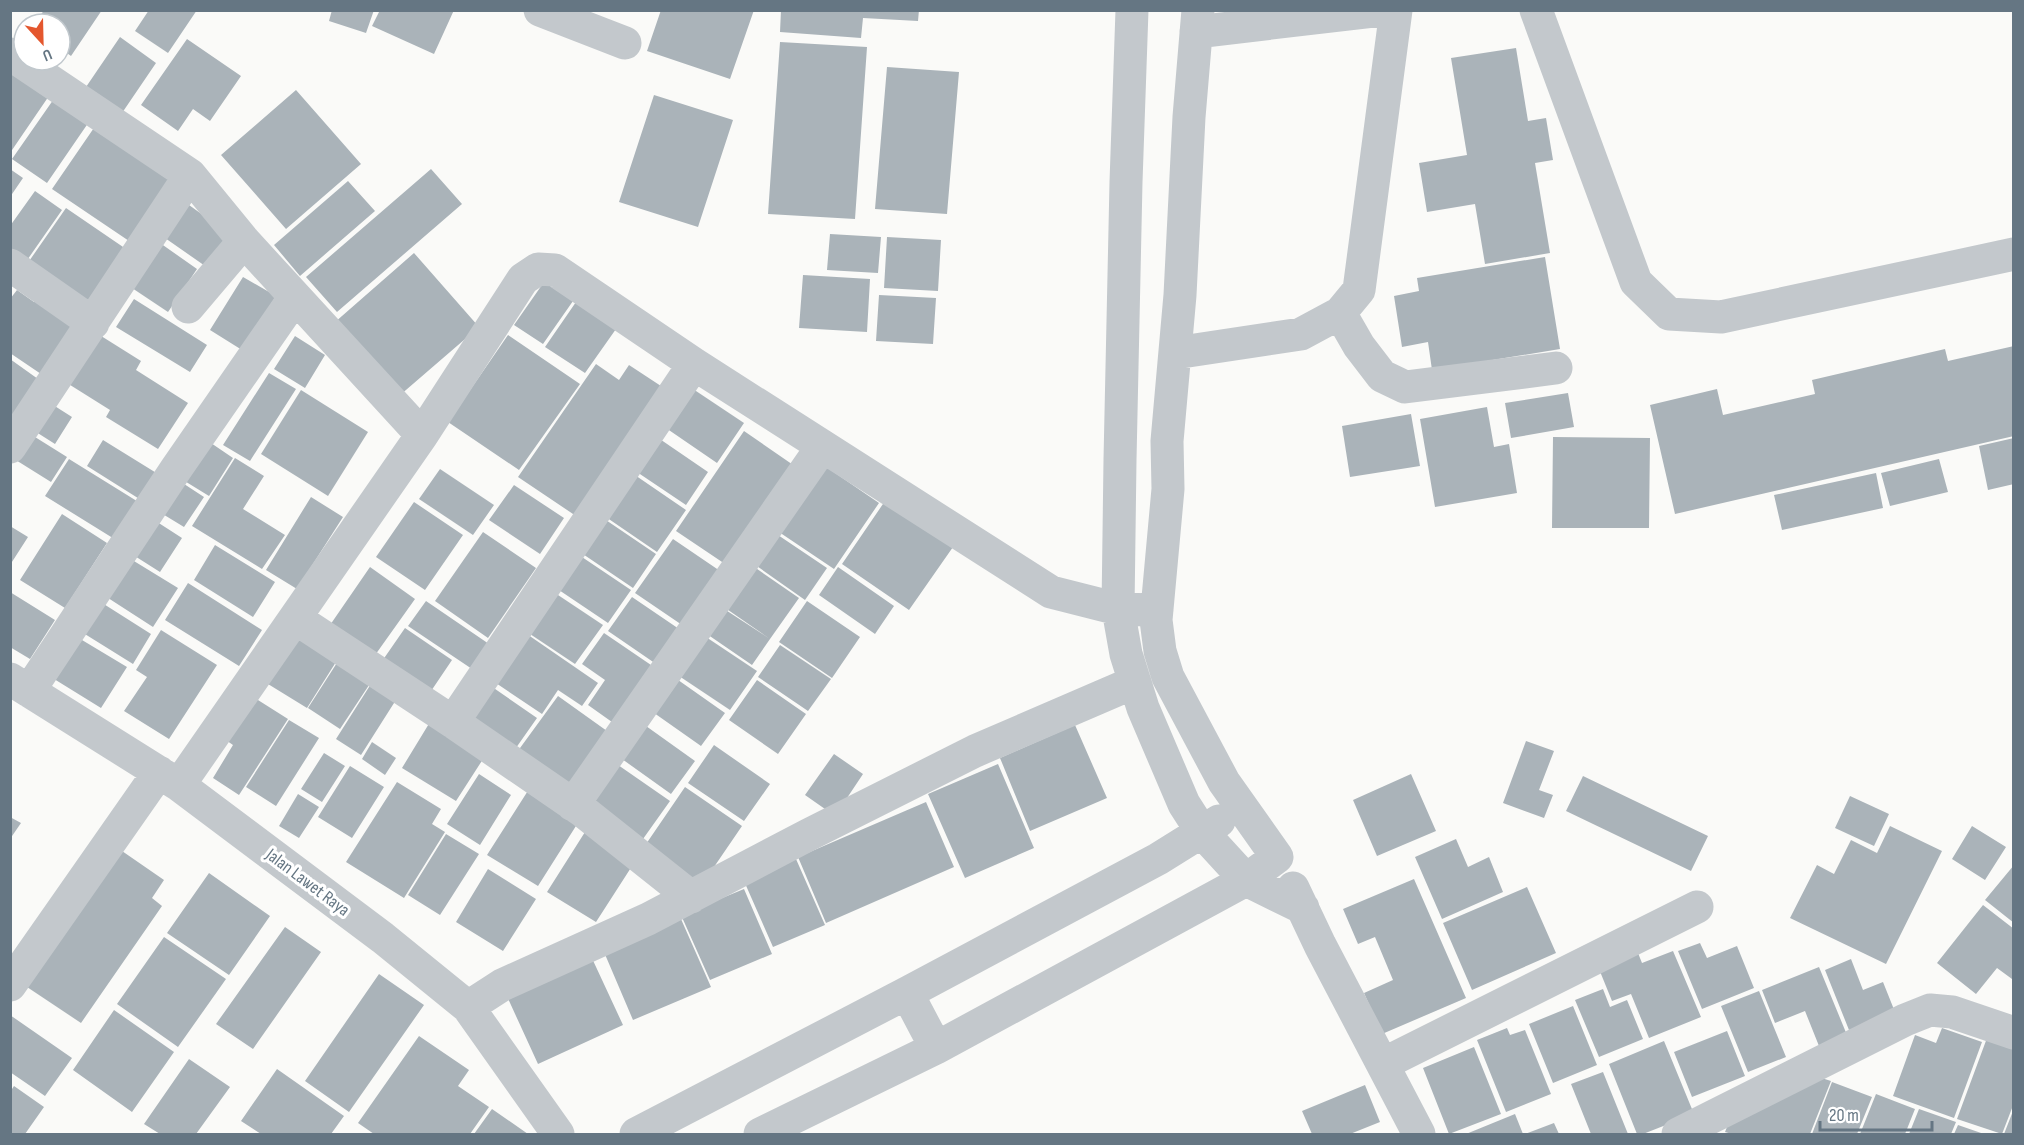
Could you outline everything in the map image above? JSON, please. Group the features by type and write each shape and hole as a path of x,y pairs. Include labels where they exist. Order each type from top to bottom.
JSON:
{"street":[{"path":"540,10 625,43"},
{"path":"1132,10 1120,487 1119,602 1126,654 1143,708 1184,804 1202,832 1246,880 1303,908"},
{"path":"1382,10 1197,21 1167,441 1168,489 1157,603 1160,651 1168,677 1224,782 1277,857 1419,1134"},
{"path":"1174,353 1301,334 1340,313 1359,290 1396,10"},
{"path":"1536,10 1636,282 1669,314 1721,317 2013,254"},
{"path":"10,54 189,175 244,241 422,435"},
{"path":"10,447 189,175"},
{"path":"188,307 244,241"},
{"path":"10,265 93,322"},
{"path":"10,985 295,618 422,435 523,279 538,269 555,270 694,364 1051,592 1119,602 1157,603"},
{"path":"20,685 176,469 295,297"},
{"path":"1340,313 1359,346 1382,376 1404,387 1556,368"},
{"path":"453,722 694,364"},
{"path":"573,805 822,447"},
{"path":"295,618 453,722 573,805 691,897"},
{"path":"468,1007 502,985 648,919 975,751 1135,682"},
{"name":"Jalan Lawet Raya","path":"20,685 169,779 383,938 468,1007 558,1134"},
{"path":"636,1134 908,993 1158,859 1241,807"},
{"path":"760,1134 936,1048 1246,880 1277,857"},
{"path":"1383,1064 1697,907"},
{"path":"908,993 936,1048"},
{"path":"1682,1134 1905,1020 1930,1010 1952,1012 2013,1033"}],"building":[{"path":"44,10 102,10 72,55 72,12 43,12"},
{"path":"149,10 197,10 168,53 135,31"},
{"path":"332,10 374,10 366,33 329,21"},
{"path":"380,10 454,10 434,54 372,26"},
{"path":"661,10 754,10 730,79 647,51"},
{"path":"781,10 919,10 918,21 863,18 861,38 780,32"},
{"path":"120,37 156,63 122,113 86,87"},
{"path":"187,39 241,76 210,121 193,109 178,131 141,105"},
{"path":"780,42 867,47 855,219 768,214"},
{"path":"1516,48 1528,121 1546,118 1553,160 1535,163 1550,253 1485,264 1475,204 1427,212 1419,163 1467,155 1451,58"},
{"path":"887,67 959,72 947,214 875,209"},
{"path":"12,71 25,72 53,90 10,153 10,74"},
{"path":"296,90 361,164 286,229 221,155"},
{"path":"58,93 93,116 47,183 12,159"},
{"path":"654,95 733,120 698,227 619,202"},
{"path":"98,122 178,176 132,243 52,189"},
{"path":"10,169 23,178 10,197"},
{"path":"431,169 462,204 337,312 306,277"},
{"path":"348,181 375,211 300,276 274,245"},
{"path":"35,191 62,210 23,266 10,257 10,226"},
{"path":"189,205 232,236 208,268 165,238"},
{"path":"66,208 126,249 85,308 25,267"},
{"path":"830,234 881,237 878,273 827,270"},
{"path":"887,237 941,240 938,291 884,288"},
{"path":"160,243 197,269 168,312 129,286"},
{"path":"414,253 479,327 399,396 334,323"},
{"path":"1545,257 1560,349 1432,370 1428,342 1402,347 1394,296 1419,291 1417,278"},
{"path":"803,275 870,279 867,332 799,328"},
{"path":"243,277 276,296 242,350 210,330"},
{"path":"544,282 573,301 543,344 514,325"},
{"path":"17,290 34,302 40,292 79,318 41,374 10,353 10,299"},
{"path":"879,295 936,298 933,344 876,341"},
{"path":"134,299 207,345 190,372 116,327"},
{"path":"576,302 616,329 585,373 545,347"},
{"path":"90,329 141,361 136,370 188,403 158,449 106,417 110,410 59,378"},
{"path":"508,335 580,384 519,470 448,422"},
{"path":"295,336 325,355 305,388 274,369"},
{"path":"2014,346 2014,436 1675,514 1650,405 1717,389 1723,415 1815,394 1812,380 1945,349 1948,361"},
{"path":"10,359 38,379 10,419"},
{"path":"596,364 619,380 629,365 664,388 576,516 518,477"},
{"path":"269,373 296,389 250,461 223,445"},
{"path":"690,387 744,423 717,463 663,426"},
{"path":"301,390 368,432 328,496 261,454"},
{"path":"1568,393 1574,427 1511,438 1505,403"},
{"path":"50,403 72,417 55,444 33,430"},
{"path":"1487,407 1494,447 1509,444 1517,493 1435,507 1420,419"},
{"path":"1411,414 1420,466 1350,477 1342,426"},
{"path":"744,431 799,469 731,568 676,531"},
{"path":"27,432 67,457 51,482 11,457"},
{"path":"651,433 708,472 686,505 628,466"},
{"path":"1553,437 1650,438 1649,528 1552,528"},
{"path":"2014,438 2014,484 1988,490 1979,446"},
{"path":"103,440 158,474 141,500 87,466"},
{"path":"208,441 233,458 209,496 183,480"},
{"path":"235,458 264,476 243,509 285,535 262,569 192,526"},
{"path":"69,459 140,503 116,540 45,496"},
{"path":"1939,459 1948,492 1890,506 1881,473"},
{"path":"822,464 879,503 834,569 776,530"},
{"path":"440,469 494,505 473,535 419,499"},
{"path":"629,471 686,510 657,552 600,513"},
{"path":"1876,473 1883,508 1782,530 1774,495"},
{"path":"181,482 204,497 184,527 161,513"},
{"path":"514,485 564,518 540,554 489,520"},
{"path":"311,497 343,517 297,589 266,570"},
{"path":"885,501 953,547 909,610 842,564"},
{"path":"414,502 463,535 425,590 376,557"},
{"path":"62,514 107,543 65,608 20,580"},
{"path":"597,514 656,554 633,588 574,548"},
{"path":"151,518 182,538 160,572 130,553"},
{"path":"10,526 28,537 10,565"},
{"path":"483,532 536,568 488,638 435,601"},
{"path":"775,533 827,568 805,600 754,564"},
{"path":"673,539 723,573 685,627 635,593"},
{"path":"215,545 275,582 253,617 194,580"},
{"path":"576,553 631,590 608,623 553,586"},
{"path":"129,558 178,588 153,627 105,596"},
{"path":"747,562 799,598 770,639 718,603"},
{"path":"370,567 415,599 373,658 328,628"},
{"path":"838,567 894,606 875,634 819,595"},
{"path":"188,583 262,630 239,666 165,620"},
{"path":"549,589 603,625 575,664 521,628"},
{"path":"10,592 55,620 30,659 10,647"},
{"path":"632,597 682,631 659,666 608,631"},
{"path":"99,601 151,634 133,664 80,631"},
{"path":"426,601 489,644 472,669 408,626"},
{"path":"807,601 860,637 832,678 779,642"},
{"path":"718,605 770,639 752,665 701,630"},
{"path":"405,628 452,660 425,700 378,667"},
{"path":"161,630 217,665 169,739 124,711 147,677 136,670"},
{"path":"302,630 341,654 307,708 268,684"},
{"path":"521,630 598,683 582,706 558,690 542,714 487,677"},
{"path":"604,633 651,665 619,727 588,705 605,680 582,664"},
{"path":"700,633 757,671 730,710 673,672"},
{"path":"72,634 127,667 101,708 46,674"},
{"path":"780,645 831,679 808,711 758,677"},
{"path":"342,655 375,676 340,729 308,708"},
{"path":"671,675 725,713 701,746 647,708"},
{"path":"376,676 401,692 361,755 336,739"},
{"path":"757,680 806,714 778,754 729,720"},
{"path":"485,682 537,718 511,755 459,720"},
{"path":"247,693 288,719 239,795 213,778 233,745 220,736"},
{"path":"558,696 614,736 568,799 512,759"},
{"path":"289,720 319,738 276,806 246,787"},
{"path":"639,721 695,761 671,794 615,754"},
{"path":"430,722 485,756 456,801 402,768"},
{"path":"1075,725 1107,798 1030,831 1000,758"},
{"path":"1526,741 1554,751 1539,790 1553,795 1544,818 1503,803"},
{"path":"372,742 396,758 385,775 362,759"},
{"path":"714,745 770,784 744,821 688,783"},
{"path":"324,753 345,766 322,802 301,789"},
{"path":"834,754 863,774 835,816 805,795"},
{"path":"608,758 670,801 638,846 576,804"},
{"path":"998,764 1034,848 965,878 928,794"},
{"path":"350,766 384,787 352,838 318,817"},
{"path":"479,774 511,795 480,845 447,824"},
{"path":"1411,774 1436,831 1377,856 1353,800"},
{"path":"1583,776 1708,836 1691,871 1566,811"},
{"path":"397,782 441,809 432,824 445,832 404,898 346,862"},
{"path":"531,786 581,818 538,886 487,855"},
{"path":"685,787 742,826 701,886 644,847"},
{"path":"298,794 319,807 299,838 279,826"},
{"path":"1850,796 1889,814 1874,846 1835,828"},
{"path":"926,802 954,867 826,923 798,857"},
{"path":"10,817 21,823 10,839"},
{"path":"1890,826 1942,851 1886,964 1790,918 1817,865 1834,874 1851,840 1877,853"},
{"path":"1972,826 2006,847 1985,880 1952,859"},
{"path":"585,832 634,863 596,922 547,892"},
{"path":"446,834 479,854 440,915 408,895"},
{"path":"1456,839 1468,867 1489,857 1503,892 1442,919 1415,857"},
{"path":"122,851 164,880 152,898 162,906 81,1023 18,981"},
{"path":"796,859 825,925 773,947 744,881"},
{"path":"2014,865 2014,923 1985,900"},
{"path":"488,869 536,899 503,951 456,922"},
{"path":"209,873 270,916 229,975 167,933"},
{"path":"1414,879 1466,998 1382,1034 1364,993 1393,980 1375,937 1358,944 1343,909"},
{"path":"1527,887 1556,953 1472,990 1443,923"},
{"path":"744,889 772,954 710,980 681,915"},
{"path":"1983,905 2014,929 2014,977 2012,979 1997,968 1976,994 1937,963"},
{"path":"681,919 711,987 633,1020 604,952"},
{"path":"285,927 321,952 253,1049 216,1024"},
{"path":"164,937 226,979 178,1047 117,1004"},
{"path":"1700,943 1707,958 1737,946 1754,988 1702,1009 1678,951"},
{"path":"1673,951 1701,1017 1649,1038 1631,994 1612,1001 1599,969 1638,953 1642,963"},
{"path":"590,954 623,1025 538,1064 505,992"},
{"path":"1851,959 1863,990 1883,982 1895,1012 1849,1030 1825,970"},
{"path":"1819,967 1847,1035 1819,1046 1805,1011 1775,1023 1762,990"},
{"path":"379,974 424,1005 349,1112 305,1081"},
{"path":"1603,989 1610,1007 1627,1000 1643,1039 1599,1057 1575,1000"},
{"path":"1759,991 1786,1057 1748,1072 1721,1006"},
{"path":"1573,1006 1597,1065 1553,1083 1529,1024"},
{"path":"114,1010 174,1052 132,1112 73,1070"},
{"path":"10,1015 72,1058 45,1096 10,1072"},
{"path":"1507,1028 1510,1035 1525,1030 1551,1094 1506,1112 1477,1040"},
{"path":"1942,1028 1982,1042 1954,1118 1893,1096 1915,1035 1936,1043"},
{"path":"1727,1031 1745,1076 1692,1097 1674,1052"},
{"path":"419,1036 469,1070 458,1086 489,1107 470,1134 374,1134 358,1123"},
{"path":"1987,1038 2014,1048 2014,1103 2002,1134 1957,1119"},
{"path":"1664,1041 1694,1114 1643,1134 1637,1134 1609,1064"},
{"path":"1474,1047 1501,1114 1449,1134 1423,1068"},
{"path":"189,1059 230,1087 196,1134 160,1134 144,1124"},
{"path":"277,1069 344,1116 331,1134 261,1134 241,1121"},
{"path":"1603,1072 1628,1134 1591,1134 1571,1084"},
{"path":"1812,1075 1831,1081 1810,1134 1732,1134 1725,1132 1731,1117"},
{"path":"1832,1082 1872,1097 1857,1134 1812,1134"},
{"path":"1365,1085 1380,1122 1350,1134 1312,1134 1302,1111"},
{"path":"14,1086 44,1107 25,1134 10,1134 10,1092"},
{"path":"1876,1094 1915,1109 1905,1134 1860,1134"},
{"path":"492,1109 528,1134 474,1134"},
{"path":"1919,1109 1956,1122 1951,1134 1909,1134"},
{"path":"2013,1111 2014,1134 2004,1134"},
{"path":"1515,1114 1523,1134 1466,1134"},
{"path":"1554,1123 1559,1134 1525,1134"},
{"path":"1958,1125 1984,1134 1954,1134"}]}
